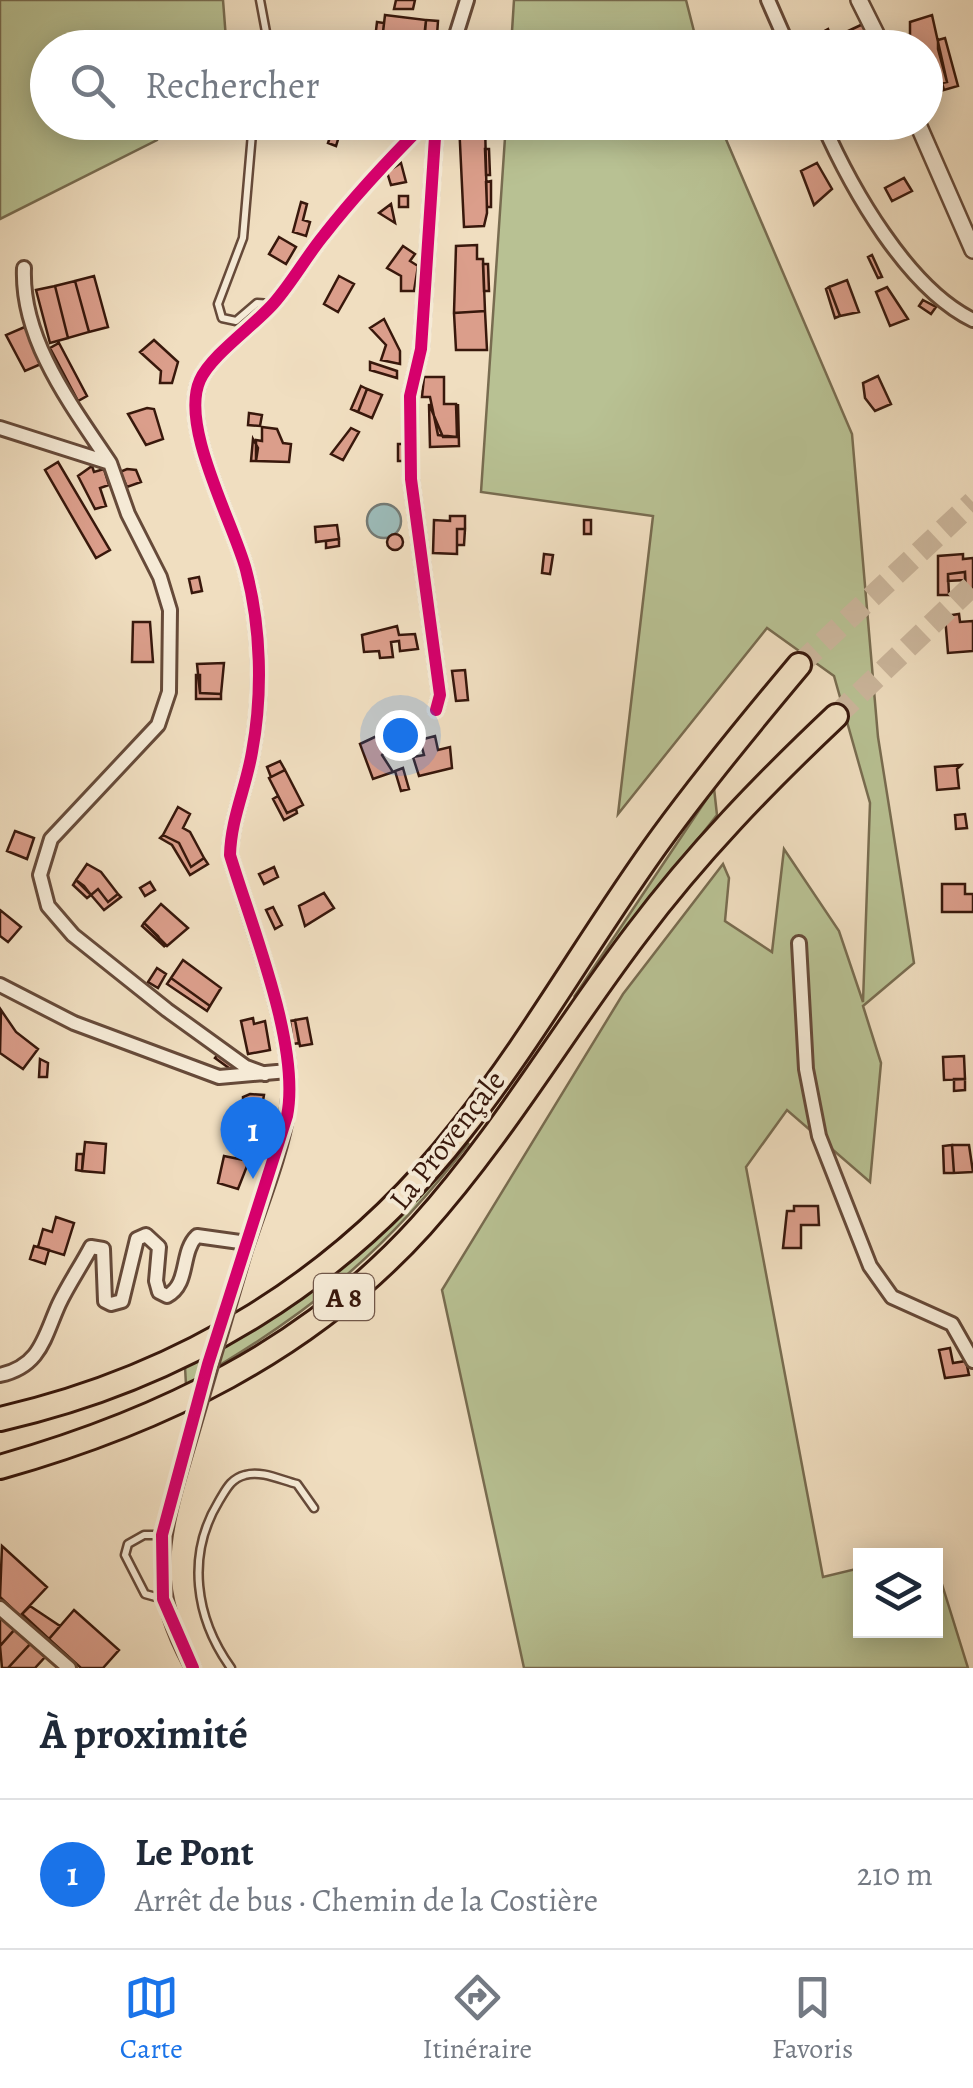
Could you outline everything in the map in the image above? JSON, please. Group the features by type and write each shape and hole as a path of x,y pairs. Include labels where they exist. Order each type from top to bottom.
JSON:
{"highway":[{"name":"La Provençale","path":"0,1419 116,1386 193,1353 260,1314 342,1254 393,1208 462,1128 709,776 799,665"},
{"name":"La Provençale","path":"0,1467 120,1431 190,1397 285,1342 372,1274 420,1228 460,1180 636,934 711,842 752,796 836,716"}],"street":[{"path":"458,30 467,0"},
{"path":"768,0 781,30"},
{"path":"860,0 874,30"},
{"path":"193,1668 163,1599 162,1535 286,1116 288,1071 282,1032 230,855 230,827 252,753 258,656 255,613 245,566 211,480 196,401 200,380 210,367 273,304 376,170 407,140"},
{"path":"435,140 422,349 410,396 412,479 440,695 436,710"},
{"path":"831,140 864,204 896,247 936,295 973,320"},
{"path":"926,140 973,250"},
{"path":"24,268 23,295 45,353 61,390 110,463 128,514 160,577 170,610 170,692 158,724 50,839 40,875 48,906 73,936 167,1010 246,1067 264,1074"},
{"path":"0,428 110,463"},
{"path":"799,943 806,1070 819,1136 870,1266 892,1296 952,1324 973,1361"},
{"path":"0,985 74,1023 219,1077 288,1071"},
{"path":"0,1374 32,1360 46,1342 59,1304 92,1247 103,1250 101,1285 105,1301 111,1304 122,1301 127,1292 137,1239 146,1235 160,1247 156,1282 167,1296 180,1285 191,1240 197,1236 246,1248"},
{"path":"0,1608 69,1668"}],"lane":[{"path":"260,0 266,30"},
{"path":"252,140 244,238 218,304 222,318 236,320 257,303 273,304"},
{"path":"230,1668 214,1644 198,1581 198,1554 210,1516 232,1480 248,1474 297,1484 314,1508"},
{"path":"162,1535 138,1537 128,1544 126,1554 145,1594 163,1599"}],"green space":[{"path":"0,0 223,0 225,30 30,30 30,140 157,140 0,219"},
{"path":"514,0 686,0 694,30 512,30"},
{"path":"505,140 726,140 852,434 878,737 914,963 863,1006 881,1063 870,1182 787,1110 746,1167 823,1577 853,1570 853,1638 943,1638 943,1588 968,1668 524,1668 442,1290 623,994 723,864 729,878 725,921 772,952 784,849 839,931 863,1002 870,803 834,676 767,628 618,814 653,516 481,492"},
{"path":"714,788 717,815 574,997"},
{"path":"469,1143 406,1218 341,1280 269,1334 186,1385 185,1367 303,1295 403,1210"}],"water":[{"path":"384,504 396,509 401,521 396,533 384,538 372,533 367,521 372,509"}],"building":[{"path":"396,0 415,0 413,9 394,9"},
{"path":"385,15 426,20 425,30 383,30"},
{"path":"932,15 935,30 910,30 910,22"},
{"path":"426,20 438,21 437,30 425,30"},
{"path":"943,39 958,86 944,90 943,83 947,82"},
{"path":"460,140 485,140 484,226 464,227"},
{"path":"485,149 489,149 490,175 486,175"},
{"path":"401,163 406,182 391,185 387,172"},
{"path":"817,163 832,189 814,205 801,171"},
{"path":"904,178 912,191 892,201 885,188"},
{"path":"491,181 491,207 487,207 486,182"},
{"path":"399,196 408,196 408,207 399,207"},
{"path":"301,202 307,204 303,220 310,222 306,236 293,232"},
{"path":"391,204 395,223 379,213"},
{"path":"279,237 296,247 286,264 269,254"},
{"path":"477,245 477,259 483,259 485,311 454,313 456,246"},
{"path":"403,246 415,254 410,261 418,266 414,291 401,291 401,276 387,268"},
{"path":"872,255 882,277 878,278 868,257"},
{"path":"483,264 488,264 489,291 484,291"},
{"path":"94,276 108,327 89,332 75,281"},
{"path":"339,276 354,284 338,312 324,304"},
{"path":"847,280 859,312 840,316 829,287"},
{"path":"75,281 89,332 68,338 55,286"},
{"path":"55,286 68,338 50,343 36,290"},
{"path":"829,287 840,316 835,318 826,289"},
{"path":"887,287 908,319 890,326 876,292"},
{"path":"923,300 936,307 931,314 919,306"},
{"path":"485,311 487,350 456,350 454,313"},
{"path":"384,319 400,351 400,364 381,360 386,345 370,328"},
{"path":"27,326 41,364 25,371 6,335"},
{"path":"154,340 178,362 172,383 160,383 161,371 140,352"},
{"path":"59,343 87,396 78,401 50,348"},
{"path":"370,362 397,371 397,378 370,370"},
{"path":"878,376 891,404 875,411 865,398 863,383"},
{"path":"424,377 444,377 444,404 456,404 457,437 438,435 430,397 422,397"},
{"path":"361,386 367,389 358,412 351,409"},
{"path":"367,389 382,395 372,418 358,412"},
{"path":"429,404 443,437 457,437 458,404 459,446 430,447"},
{"path":"154,409 163,439 146,445 128,414"},
{"path":"249,413 262,415 260,426 248,425"},
{"path":"262,427 277,429 283,443 291,444 289,462 256,461 256,440 262,441"},
{"path":"351,428 359,432 343,460 331,454"},
{"path":"253,439 258,448 256,461 251,461"},
{"path":"398,444 406,444 406,461 398,461"},
{"path":"58,462 110,550 96,558 45,470"},
{"path":"92,466 94,472 104,469 109,485 100,488 106,506 95,509 78,476"},
{"path":"136,470 141,482 127,487 120,472"},
{"path":"450,516 465,516 465,529 457,529 457,554 433,553 434,520 450,521"},
{"path":"584,520 591,520 591,534 584,534"},
{"path":"337,525 339,539 316,542 315,527"},
{"path":"457,529 465,529 464,545 457,545"},
{"path":"395,534 403,542 395,550 387,542"},
{"path":"339,539 339,546 326,548 326,541"},
{"path":"544,554 553,555 550,574 542,573"},
{"path":"963,554 963,559 973,558 973,592 966,592 965,572 948,574 949,595 938,595 938,556"},
{"path":"965,572 965,580 948,581 948,574"},
{"path":"199,577 202,591 192,593 189,579"},
{"path":"959,614 960,622 973,621 973,651 948,653 945,616"},
{"path":"133,622 150,622 153,662 132,662"},
{"path":"397,626 399,635 415,634 418,649 400,651 399,641 391,642 393,657 380,658 379,651 364,652 362,635"},
{"path":"224,663 221,694 200,693 197,664"},
{"path":"465,670 468,700 456,701 452,671"},
{"path":"196,675 200,675 200,693 221,694 221,699 196,699"},
{"path":"379,735 386,750 382,755 393,772 373,779 360,744"},
{"path":"435,736 438,750 450,747 452,768 419,776 413,757 424,755 420,740"},
{"path":"280,761 285,770 271,777 267,767"},
{"path":"961,765 957,769 959,788 937,790 935,767"},
{"path":"403,768 409,789 401,791 395,771"},
{"path":"285,770 303,805 287,813 269,778"},
{"path":"278,796 287,813 296,809 297,813 284,820 273,799"},
{"path":"178,807 190,814 183,828 190,832 204,858 191,867 179,843 163,835"},
{"path":"965,814 967,828 956,829 955,815"},
{"path":"15,831 34,838 27,859 7,851"},
{"path":"163,835 179,843 191,867 204,858 208,864 190,875 172,845 160,838"},
{"path":"87,864 101,872 118,894 108,902 98,889 91,895 76,880"},
{"path":"274,867 278,877 264,884 259,874"},
{"path":"76,880 91,895 87,898 73,885"},
{"path":"150,882 155,890 145,896 140,888"},
{"path":"942,884 965,884 965,894 973,894 973,912 942,912"},
{"path":"98,889 108,902 118,894 121,897 104,910 91,895"},
{"path":"324,893 334,908 305,926 299,906"},
{"path":"161,904 188,928 167,946 144,923"},
{"path":"273,907 282,925 275,929 266,910"},
{"path":"0,910 21,927 8,942 0,936"},
{"path":"144,923 158,936 165,947 142,926"},
{"path":"183,960 221,988 210,1006 171,978"},
{"path":"157,968 166,974 158,988 148,982"},
{"path":"171,978 210,1006 207,1011 167,984"},
{"path":"1,1010 16,1032 38,1049 23,1069 0,1053"},
{"path":"253,1018 254,1024 265,1021 270,1050 248,1054 241,1021"},
{"path":"307,1018 312,1044 300,1046 295,1020"},
{"path":"295,1020 299,1043 293,1044 290,1021"},
{"path":"219,1053 237,1065 233,1071 215,1058"},
{"path":"964,1056 965,1079 944,1080 943,1057"},
{"path":"40,1059 48,1063 47,1077 39,1077"},
{"path":"954,1079 965,1079 965,1090 954,1091"},
{"path":"264,1095 257,1128 236,1127 237,1107 243,1107 243,1097"},
{"path":"85,1142 106,1144 104,1173 82,1171"},
{"path":"952,1145 954,1173 944,1173 943,1146"},
{"path":"952,1145 969,1145 973,1172 954,1173"},
{"path":"77,1154 83,1154 82,1171 76,1170"},
{"path":"224,1156 249,1161 238,1189 218,1183"},
{"path":"794,1206 818,1206 819,1225 801,1225 801,1248 783,1248 787,1211 794,1211"},
{"path":"56,1217 74,1223 64,1255 38,1247 43,1229 52,1232"},
{"path":"34,1246 49,1250 45,1264 30,1259"},
{"path":"950,1348 953,1363 966,1361 969,1375 945,1378 939,1350"},
{"path":"2,1546 47,1587 20,1616 0,1597"},
{"path":"30,1606 60,1626 49,1639 22,1614"},
{"path":"74,1610 119,1650 103,1668 81,1668 49,1639"},
{"path":"0,1616 15,1629 0,1646"},
{"path":"15,1629 31,1643 8,1668 2,1668 0,1646"},
{"path":"31,1643 45,1657 35,1668 8,1668"}],"tunnel":[{"path":"799,665 973,502"},
{"path":"836,716 973,585"}],"cycle path":[{"path":"193,1668 163,1599 162,1535 208,1364 287,1116 289,1088 281,1021 230,855 256,730 259,660 255,614 240,551 202,448 195,399 206,370 274,303 348,205 408,140"},
{"path":"435,140 421,349 410,396 411,479 440,695 436,710"}],"place":[{"name":"Le Pont","path":"253,1179"}]}
